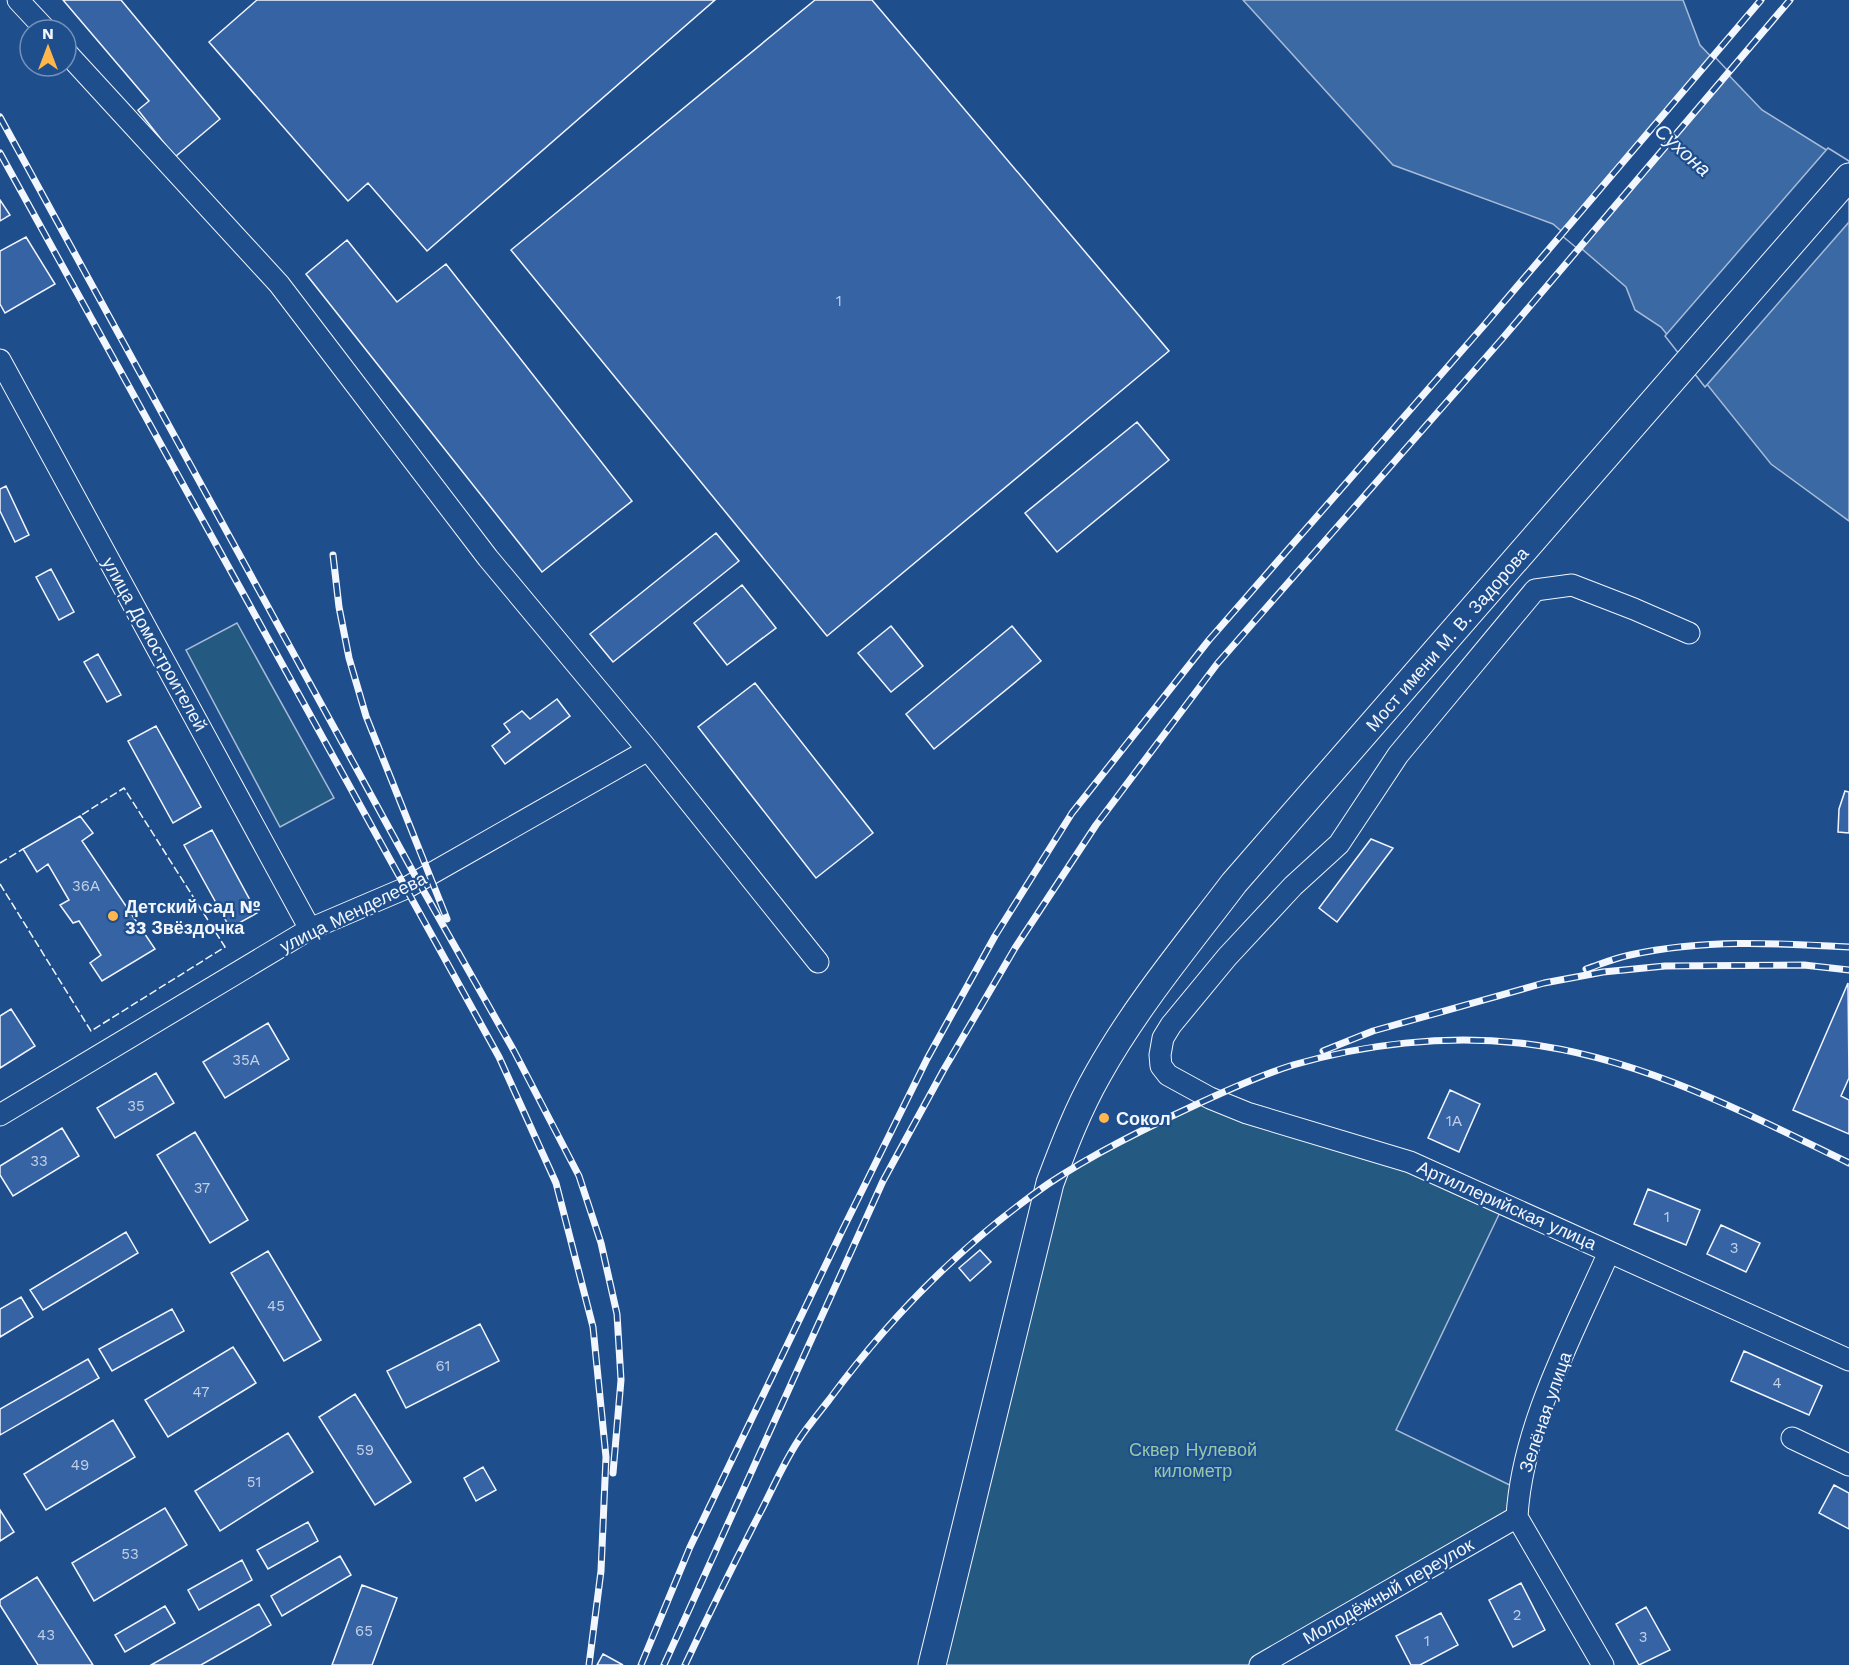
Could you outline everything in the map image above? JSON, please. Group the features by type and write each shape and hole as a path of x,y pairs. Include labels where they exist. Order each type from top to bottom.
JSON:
{"main road":[{"name":"Мост имени М. В. Задорова","path":"932,1665 1050,1183 1073,1123 1098,1074 1128,1027 1234,883 1849,177"}],"street":[{"path":"18,0 35,18"},
{"path":"78,65 279,284 488,558 648,750 818,962"},
{"name":"улица Домостроителей","path":"0,360 310,929"},
{"name":"Артиллерийская улица","path":"1689,633 1572,585 1535,591 1398,754 1339,844 1293,885 1227,957 1175,1019 1163,1038 1161,1066 1168,1075 1210,1098 1247,1113 1410,1162 1849,1360"},
{"name":"улица Менделеева","path":"0,1115 310,929 406,888 648,750"},
{"name":"Зелёная улица","path":"1517,1517 1518,1489 1548,1391 1609,1252"},
{"path":"1792,1438 1849,1465"},
{"path":"1517,1517 1603,1665"},
{"name":"Молодёжный переулок","path":"1260,1665 1517,1517"}],"green space":[{"path":"237,623 334,798 280,827 186,650"},
{"name":"Сквер Нулевой километр","path":"1210,1098 1504,1204 1396,1430 1518,1489 1517,1517 1260,1665 932,1665 1050,1183 1131,1135"}],"water":[{"name":"Сухона","path":"1243,0 1683,0 1700,45 1762,110 1849,164 1849,521 1771,464 1661,327 1635,310 1626,287 1553,224 1393,165"}],"pier":[{"path":"1714,56 1729,72 1578,249 1561,235"},
{"path":"1828,148 1849,161 1849,222 1705,387 1665,336"}],"building":[{"path":"63,0 121,0 220,119 175,157 138,110 149,101"},
{"path":"257,0 715,0 427,251 368,183 348,201 209,42"},
{"path":"815,0 872,0 1169,351 827,636 511,250"},
{"path":"0,200 10,215 0,221"},
{"path":"26,237 55,284 5,313 0,304 0,251"},
{"path":"347,240 397,302 446,264 632,501 542,572 306,274"},
{"path":"1137,422 1169,460 1057,552 1025,513"},
{"path":"6,486 29,535 15,542 0,511 0,489"},
{"path":"716,533 739,561 613,662 590,634"},
{"path":"51,569 74,612 59,620 36,577"},
{"path":"742,585 776,628 727,665 694,623"},
{"path":"891,626 923,666 891,692 858,653"},
{"path":"1012,626 1041,661 934,749 906,714"},
{"path":"98,654 121,695 107,702 84,662"},
{"path":"755,683 873,833 816,878 698,727"},
{"path":"557,699 570,716 505,764 492,746 510,732 504,724 522,711 530,719"},
{"path":"156,726 201,807 173,823 128,741"},
{"path":"1845,791 1849,792 1849,833 1838,832 1839,809"},
{"path":"80,816 93,833 82,841 155,949 102,981 90,963 101,955 79,921 73,923 60,905 69,900 48,864 37,872 23,849"},
{"path":"212,830 257,913 230,928 184,845"},
{"path":"1371,839 1393,848 1337,922 1319,908"},
{"path":"1848,983 1849,1078 1841,1096 1849,1100 1849,1134 1793,1110"},
{"path":"11,1009 35,1046 0,1068 0,1016"},
{"path":"268,1023 289,1059 225,1098 203,1062"},
{"path":"156,1073 174,1103 115,1138 97,1108"},
{"path":"1450,1090 1480,1104 1459,1152 1428,1138"},
{"path":"62,1128 79,1156 13,1196 0,1175 0,1166"},
{"path":"195,1132 248,1220 210,1243 157,1155"},
{"path":"1648,1189 1700,1210 1686,1245 1634,1224"},
{"path":"1721,1225 1760,1243 1746,1272 1707,1254"},
{"path":"126,1232 138,1253 43,1310 30,1290"},
{"path":"980,1250 991,1262 970,1281 959,1268"},
{"path":"268,1251 321,1340 284,1361 231,1273"},
{"path":"21,1297 33,1317 0,1337 0,1309"},
{"path":"172,1309 184,1331 112,1371 99,1349"},
{"path":"480,1324 499,1361 406,1408 387,1371"},
{"path":"233,1347 256,1383 168,1437 145,1400"},
{"path":"1744,1351 1822,1386 1809,1415 1731,1381"},
{"path":"88,1359 99,1378 0,1435 0,1409"},
{"path":"355,1394 411,1482 375,1505 319,1417"},
{"path":"113,1420 135,1457 46,1510 24,1474"},
{"path":"288,1433 313,1472 220,1531 195,1491"},
{"path":"483,1467 496,1490 476,1501 464,1478"},
{"path":"1834,1485 1849,1493 1849,1529 1819,1513"},
{"path":"165,1508 187,1545 94,1601 72,1563"},
{"path":"0,1510 14,1532 0,1541"},
{"path":"308,1522 318,1541 268,1569 257,1550"},
{"path":"340,1556 351,1575 282,1616 271,1596"},
{"path":"242,1560 252,1580 199,1610 188,1590"},
{"path":"37,1577 93,1665 38,1665 0,1605 0,1600"},
{"path":"1521,1583 1545,1630 1513,1647 1489,1600"},
{"path":"362,1585 397,1598 372,1665 332,1665"},
{"path":"259,1604 271,1625 201,1665 151,1665"},
{"path":"165,1606 175,1623 125,1652 115,1635"},
{"path":"1646,1607 1670,1650 1639,1665 1616,1624"},
{"path":"1441,1613 1458,1645 1420,1665 1411,1665 1396,1636"},
{"path":"603,1654 623,1665 597,1665"}],"railway":[{"path":"641,1665 690,1547 927,1059 995,936 1072,813 1209,640 1486,323 1761,0"},
{"path":"664,1665 883,1181 943,1071 1015,948 1096,825 1217,664 1502,339 1790,0"},
{"path":"0,117 418,881 514,1051 579,1176 601,1243 617,1314 621,1380 613,1473"},
{"path":"0,153 499,1057 556,1183 593,1327 606,1457 601,1571 589,1665"},
{"path":"333,555 339,607 349,658 366,716 447,919"},
{"path":"1586,969 1624,956 1685,946 1740,943 1849,947"},
{"path":"1323,1051 1373,1031 1544,983 1603,972 1665,966 1804,965 1849,970"},
{"path":"685,1665 793,1450 852,1369 903,1311 957,1256 1048,1184 1118,1143 1241,1084 1293,1065 1376,1047 1462,1040 1519,1043 1563,1050 1648,1073 1729,1106 1849,1163"}],"fence":[{"path":"0,884 91,1031 225,947 124,788 80,816"},
{"path":"0,863 23,849"}],"place":[{"name":"Детский сад № 33 Звёздочка","path":"113,916"},
{"name":"Сокол","path":"1104,1118"}]}
